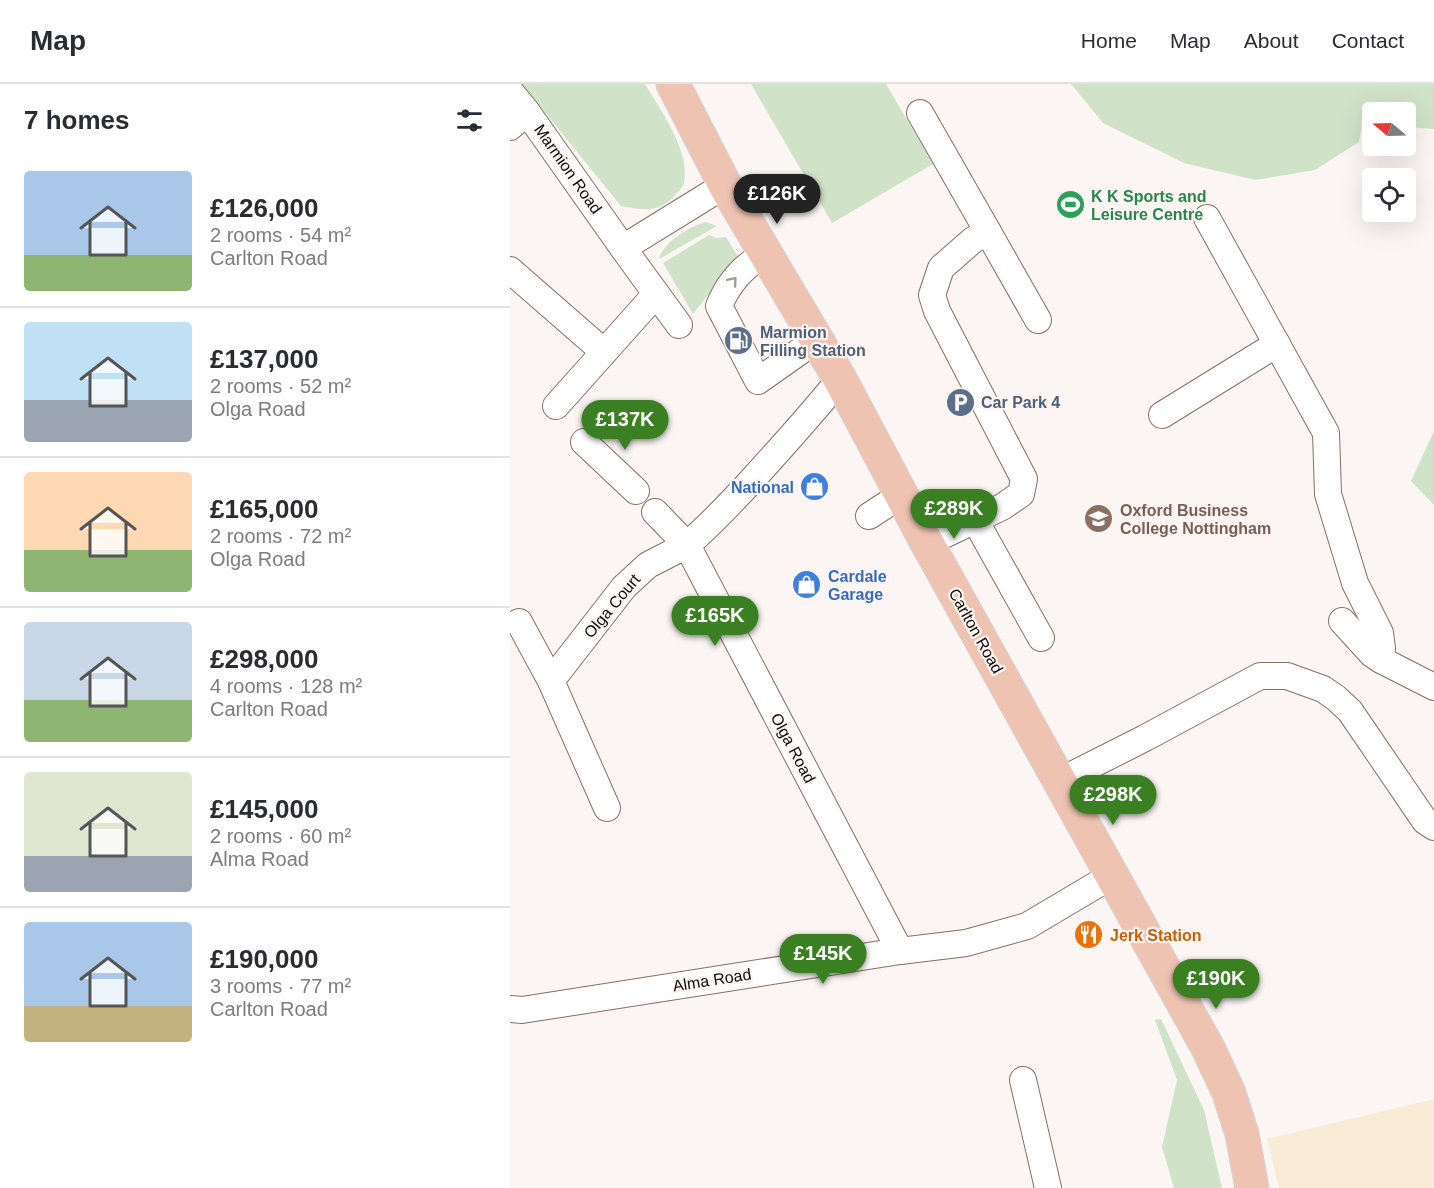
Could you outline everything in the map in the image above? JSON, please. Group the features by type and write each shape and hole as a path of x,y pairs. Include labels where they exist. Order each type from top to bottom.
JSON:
{"main road":[{"name":"Carlton Road","path":"674,84 725,185 840,379 927,543 1208,1048 1229,1094 1242,1134 1252,1188"}],"street":[{"name":"Marmion Road","path":"510,91 518,119 623,248 679,325"},
{"path":"920,113 1038,320"},
{"path":"623,248 725,185"},
{"path":"1207,218 1326,433 1328,494 1355,583 1380,633 1381,660"},
{"path":"927,543 1002,507 1021,494 1024,479 937,311 932,295 941,268 973,240 988,232"},
{"path":"765,254 748,264 726,291 719,306 758,381 816,340"},
{"path":"510,270 604,352"},
{"path":"556,406 656,294"},
{"path":"1162,415 1277,344"},
{"path":"687,545 706,529 769,462 822,403 840,379"},
{"path":"584,442 636,491"},
{"path":"869,516 901,495"},
{"name":"Olga Road","path":"655,512 687,545 900,951"},
{"path":"975,520 1041,638"},
{"name":"Olga Court","path":"551,681 624,587 648,565 687,545"},
{"path":"1342,621 1372,654 1434,687"},
{"path":"519,622 551,681 607,808"},
{"path":"1060,781 1260,676 1287,676 1323,688 1350,711 1425,821 1434,827"},
{"name":"Alma Road","path":"510,1008 522,1010 900,951 966,943 1027,926 1113,875"},
{"path":"1023,1080 1048,1188"}],"shaded area":[{"path":"1434,1099 1434,1188 1279,1188 1267,1139"}],"green space":[{"path":"522,84 645,84 679,145 685,171 682,187 670,200 657,208 621,206"},
{"path":"751,84 886,84 933,164 832,223"},
{"path":"1071,84 1434,84 1434,129 1416,128 1416,102 1362,102 1359,142 1315,170 1255,180 1184,163 1103,123"},
{"path":"706,222 717,226 659,259 671,241 692,227"},
{"path":"709,235 716,238 726,237 738,257 693,314 663,263"},
{"path":"1434,431 1434,505 1411,481"},
{"path":"1161,1019 1204,1110 1222,1188 1174,1188 1162,1147 1177,1080 1155,1020"}],"place":[{"name":"K K Sports and Leisure Centre","path":"1070,205"},
{"name":"Marmion Filling Station","path":"739,341"},
{"name":"Car Park 4","path":"960,402"},
{"name":"National","path":"815,487"},
{"name":"Oxford Business College Nottingham","path":"1099,519"},
{"name":"Cardale Garage","path":"807,585"},
{"name":"Jerk Station","path":"1089,935"}]}
